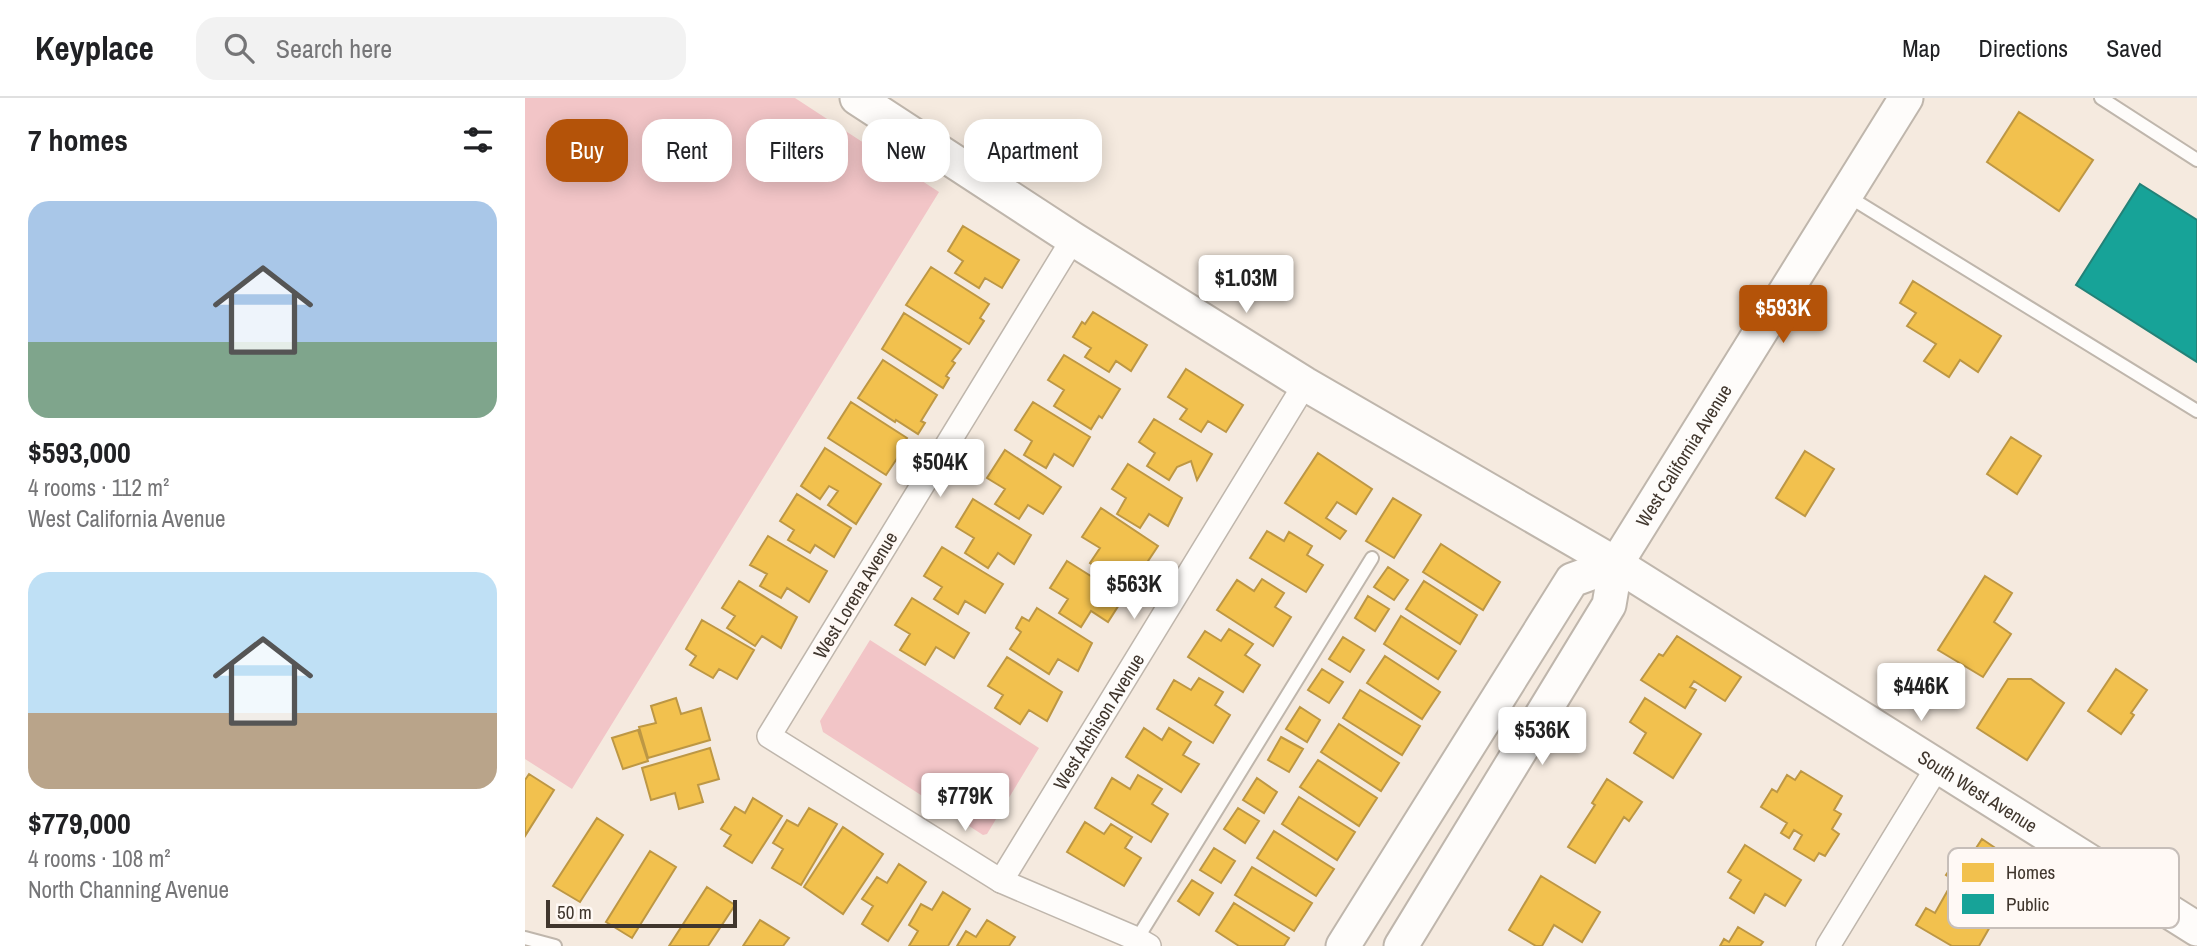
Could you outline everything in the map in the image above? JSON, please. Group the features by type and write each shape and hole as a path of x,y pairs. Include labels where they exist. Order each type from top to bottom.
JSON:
{"street":[{"name":"South West Avenue","path":"857,98 1073,239 1305,384 1616,564 2068,848"},
{"name":"West California Avenue","path":"1401,946 1609,605 1616,564 1906,98"},
{"name":"West Lorena Avenue","path":"1001,881 769,736 1073,239"},
{"name":"West Atchison Avenue","path":"1001,881 1305,384"},
{"path":"1343,946 1572,580 1616,564"},
{"path":"1828,946 1938,766"},
{"path":"1001,881 1143,942"},
{"name":"South West Avenue","path":"2179,918 2197,929"}],"lane":[{"path":"2101,98 2197,160"},
{"path":"1845,194 2197,411"},
{"path":"1143,942 1372,558"},
{"path":"525,938 555,946"}],"shaded area":[{"path":"525,98 795,98 827,119 746,119 746,182 848,182 848,133 862,142 862,182 924,182 939,192 572,789 525,759"},
{"path":"870,640 1039,748 987,834 983,835 823,732 820,721"}],"building: Homes":[{"path":"2019,112 2093,160 2059,211 1987,162"},
{"path":"963,226 1019,260 1002,288 985,278 979,288 955,273 963,261 948,251"},
{"path":"931,267 989,304 980,318 984,321 969,344 906,305"},
{"path":"1913,281 2001,336 1978,372 1960,360 1949,377 1924,361 1936,344 1907,326 1916,313 1900,303"},
{"path":"1093,312 1147,345 1131,371 1116,361 1109,372 1085,357 1091,348 1073,337 1082,322 1085,324"},
{"path":"904,313 961,349 952,361 955,363 946,376 949,378 943,388 882,349"},
{"path":"1064,355 1120,389 1102,418 1099,416 1091,429 1054,406 1064,390 1048,380"},
{"path":"883,360 937,395 921,421 925,423 918,434 858,398"},
{"path":"1186,369 1243,405 1226,432 1208,421 1201,432 1180,419 1187,409 1168,397"},
{"path":"851,402 907,438 886,475 828,438"},
{"path":"1033,402 1090,437 1073,466 1054,454 1046,468 1024,455 1032,441 1015,430"},
{"path":"1154,419 1212,454 1197,480 1191,461 1177,467 1169,480 1147,466 1155,453 1139,442"},
{"path":"2011,437 2041,456 2017,494 1987,474"},
{"path":"825,448 881,484 856,524 828,505 838,491 829,486 820,499 801,486"},
{"path":"1005,450 1061,487 1043,514 1028,505 1019,519 995,504 1005,489 987,478"},
{"path":"1805,451 1834,469 1805,516 1776,498"},
{"path":"1318,453 1372,489 1356,514 1337,502 1326,518 1346,531 1340,539 1285,503"},
{"path":"1128,464 1182,498 1168,526 1149,514 1140,528 1117,514 1126,498 1112,489"},
{"path":"797,494 851,528 834,557 815,545 810,553 788,540 794,530 780,521"},
{"path":"1393,498 1421,515 1394,558 1366,541"},
{"path":"973,499 1031,535 1014,564 998,553 988,568 965,553 974,538 956,527"},
{"path":"1101,508 1158,546 1138,576 1120,564 1111,578 1090,563 1100,548 1082,537"},
{"path":"1267,531 1284,541 1289,532 1312,546 1307,555 1323,565 1306,592 1250,558"},
{"path":"768,536 827,571 809,602 787,588 781,598 760,586 767,574 750,565"},
{"path":"1441,544 1500,582 1483,610 1423,572"},
{"path":"942,547 1003,584 985,613 965,601 958,614 934,599 942,587 924,576"},
{"path":"1067,561 1124,597 1108,622 1091,611 1081,627 1059,613 1068,599 1050,588"},
{"path":"1388,567 1408,580 1394,600 1374,587"},
{"path":"1985,576 2012,593 1994,622 2011,634 1983,677 1938,650"},
{"path":"1262,579 1284,593 1275,607 1291,617 1273,646 1217,610 1237,580 1254,591"},
{"path":"739,581 797,617 781,648 762,636 755,646 727,628 735,616 722,608"},
{"path":"1424,581 1477,615 1460,644 1406,609"},
{"path":"1368,596 1389,609 1375,631 1355,618"},
{"path":"912,598 969,633 954,658 936,647 925,665 900,650 910,634 895,625"},
{"path":"1037,608 1092,643 1078,671 1058,659 1049,674 1010,649 1021,632 1016,628 1022,617 1029,621"},
{"path":"1401,616 1456,651 1438,679 1384,644"},
{"path":"702,620 754,650 737,679 719,669 713,678 690,665 696,656 686,649"},
{"path":"1229,629 1253,644 1245,655 1260,665 1243,692 1188,657 1205,631 1221,641"},
{"path":"1677,636 1741,677 1725,701 1694,681 1690,687 1696,690 1685,708 1641,680 1659,654 1663,656"},
{"path":"1343,637 1364,650 1350,672 1329,659"},
{"path":"1385,656 1440,692 1422,719 1367,683"},
{"path":"1007,657 1062,692 1047,721 1029,710 1020,724 995,708 1003,695 988,686"},
{"path":"1322,669 1343,682 1329,703 1308,690"},
{"path":"2116,669 2147,690 2121,734 2088,711"},
{"path":"1199,678 1223,692 1215,705 1230,715 1213,743 1157,709 1174,680 1191,690"},
{"path":"2008,679 2031,679 2064,703 2027,760 1977,728"},
{"path":"1360,690 1420,726 1402,755 1343,718"},
{"path":"676,698 681,714 701,708 710,740 648,758 639,727 656,723 651,706"},
{"path":"1645,698 1701,734 1673,778 1634,753 1646,733 1630,722"},
{"path":"1300,707 1320,720 1307,742 1286,729"},
{"path":"1339,724 1399,763 1381,791 1321,752"},
{"path":"1144,728 1162,740 1169,728 1191,742 1183,755 1199,764 1181,792 1126,757"},
{"path":"638,730 648,761 623,769 612,738"},
{"path":"1281,737 1303,749 1289,772 1268,760"},
{"path":"710,748 719,779 698,785 703,802 679,809 675,793 651,800 642,768"},
{"path":"1318,760 1377,798 1359,826 1300,787"},
{"path":"1801,771 1842,796 1834,810 1841,814 1832,829 1839,834 1825,856 1819,853 1814,861 1794,849 1802,835 1794,830 1789,838 1781,833 1787,823 1761,807 1772,789 1777,792 1787,775 1795,780"},
{"path":"529,774 554,790 525,836 525,780"},
{"path":"1138,775 1162,789 1152,804 1168,814 1151,842 1095,808 1112,778 1130,789"},
{"path":"1257,778 1277,792 1264,813 1243,800"},
{"path":"1607,779 1642,802 1629,821 1624,817 1595,863 1568,847 1595,805 1592,803"},
{"path":"1299,797 1355,832 1337,860 1282,824"},
{"path":"753,798 782,816 752,863 724,846 731,835 721,829 735,807 745,813"},
{"path":"809,808 837,824 801,885 772,868 783,849 773,843 787,820 798,826"},
{"path":"1238,808 1259,821 1245,843 1224,829"},
{"path":"597,818 623,835 580,902 553,886"},
{"path":"1085,822 1104,834 1111,824 1132,837 1125,848 1141,858 1124,886 1067,852"},
{"path":"843,827 883,854 843,914 804,887"},
{"path":"1274,831 1334,869 1316,896 1257,858"},
{"path":"1982,839 1995,848 1976,848"},
{"path":"1745,845 1801,880 1785,906 1765,894 1754,913 1730,898 1741,880 1728,872"},
{"path":"1214,848 1235,861 1221,883 1200,870"},
{"path":"650,851 676,867 632,938 606,922"},
{"path":"899,864 926,882 888,941 862,924 873,906 862,899 877,877 887,883"},
{"path":"1252,867 1312,903 1294,931 1235,895"},
{"path":"1541,876 1600,912 1582,942 1554,925 1542,946 1536,946 1509,930"},
{"path":"1192,880 1213,893 1199,915 1178,901"},
{"path":"707,887 735,905 708,946 669,946"},
{"path":"1948,890 1948,928 1989,928 1979,946 1952,946 1916,925 1926,908 1935,913"},
{"path":"943,892 970,909 948,946 909,946 918,931 909,925 921,904 932,910"},
{"path":"1234,903 1289,938 1284,946 1239,946 1216,931"},
{"path":"760,920 789,938 783,946 743,946"},
{"path":"987,920 1015,937 1009,946 957,946 966,931 976,937"},
{"path":"1738,927 1763,942 1760,946 1720,946 1724,939 1729,942"}],"building: Public":[{"path":"2140,184 2197,220 2197,362 2076,285"}]}
